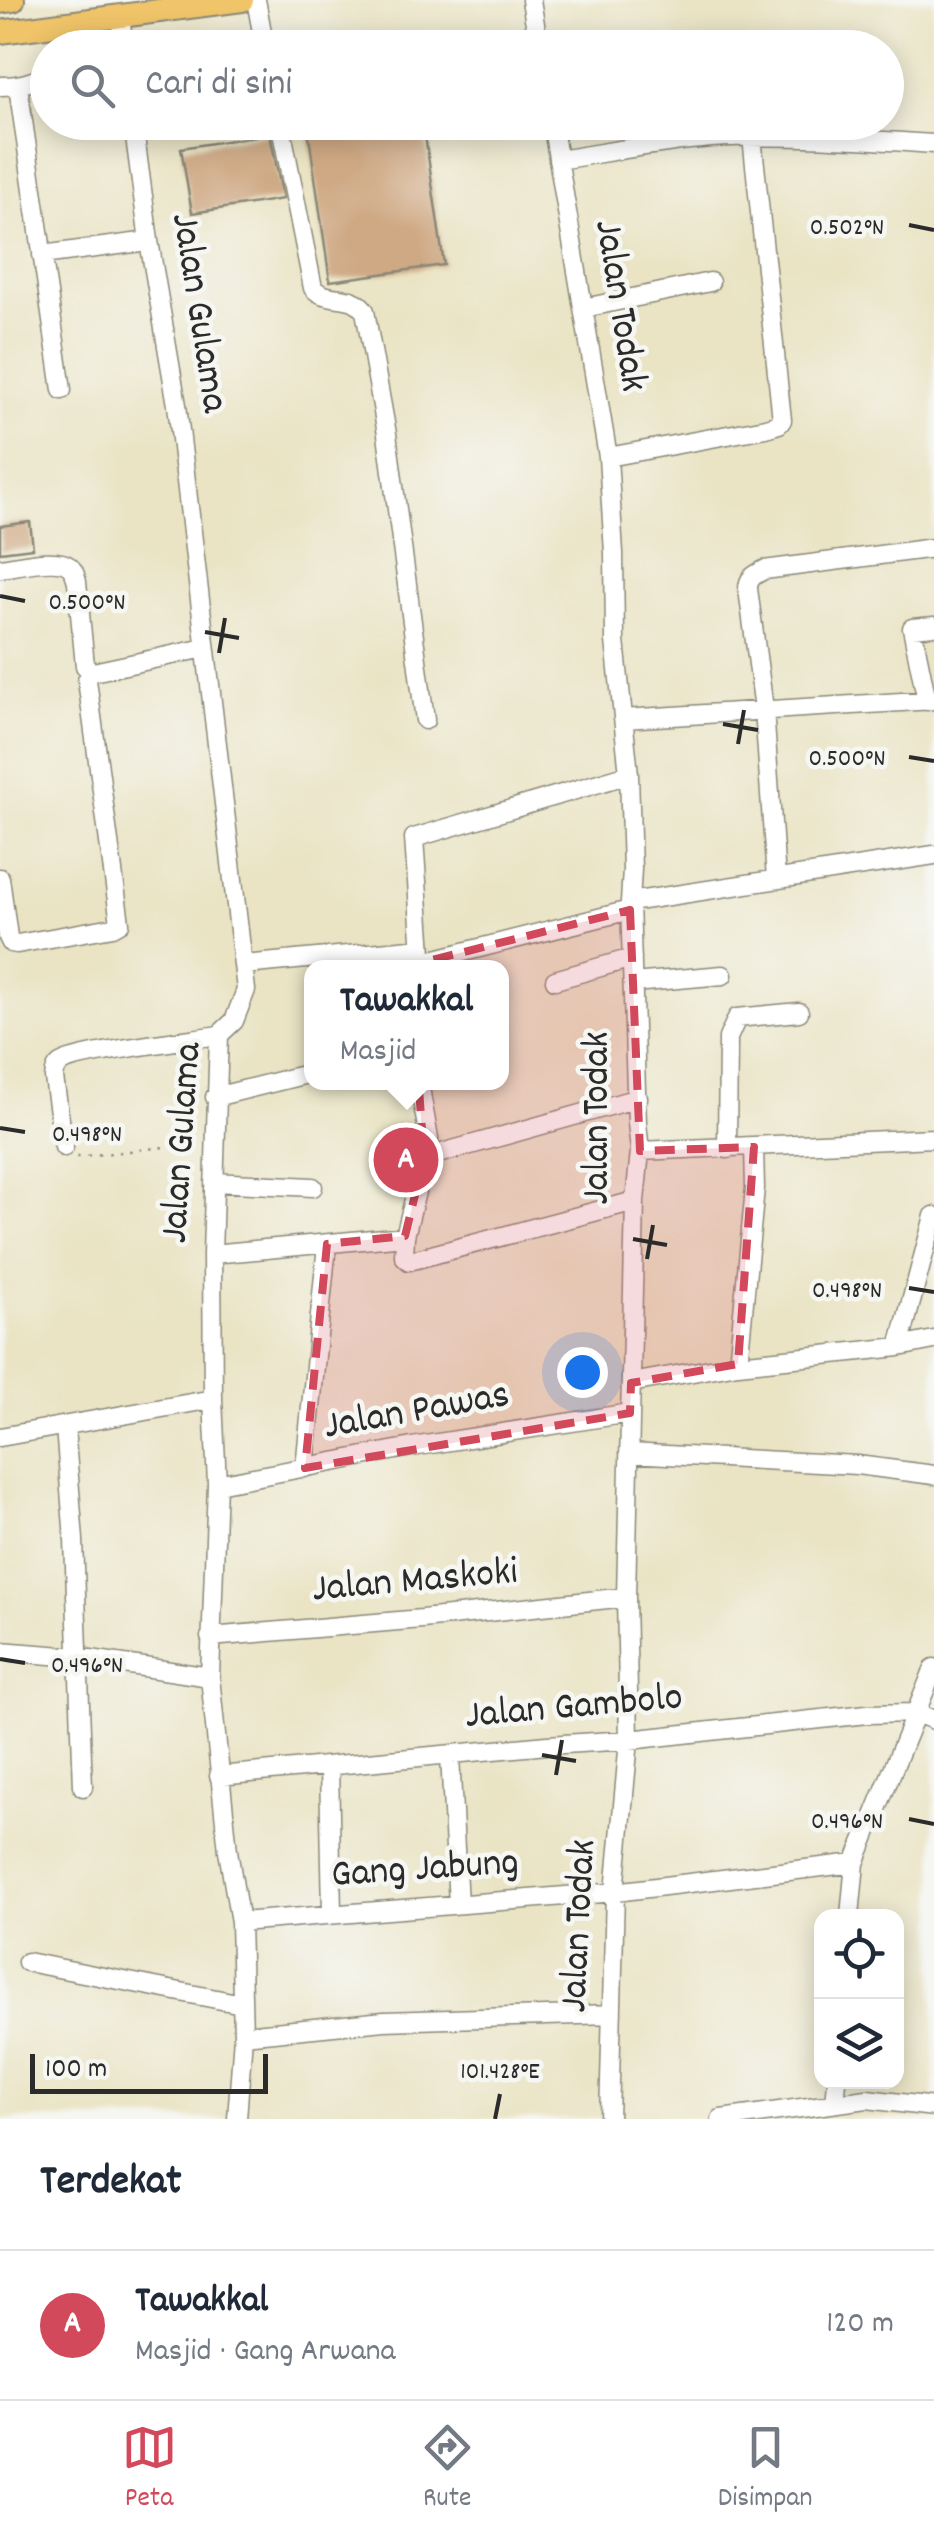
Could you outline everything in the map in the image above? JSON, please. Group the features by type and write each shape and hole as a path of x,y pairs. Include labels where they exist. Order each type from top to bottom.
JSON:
{"main road":[{"path":"0,2 14,0"},
{"path":"0,32 242,0"}],"street":[{"path":"256,0 262,30"},
{"path":"531,0 536,30"},
{"path":"120,17 122,30"},
{"path":"76,22 76,30"},
{"path":"9,86 42,255 62,390"},
{"name":"Jalan Gulama","path":"135,140 177,405 246,990 234,1021 219,1035 212,1254 218,1484 210,1677 219,1776 240,1922 243,2035 237,2119"},
{"path":"284,140 313,288 320,295 352,300 365,311 387,434 426,720"},
{"name":"Jalan Todak","path":"555,140 608,457 615,641 628,774 640,1151 635,1202 626,1597 629,1740 615,1892 609,2119"},
{"path":"558,160 694,140"},
{"path":"608,457 766,428 782,420 752,140"},
{"path":"872,140 934,144"},
{"path":"42,255 149,241"},
{"path":"584,308 710,282"},
{"path":"776,879 764,709 748,590 751,577 764,570 934,548"},
{"path":"0,568 56,561 74,572 120,923 11,943 0,878"},
{"path":"622,718 930,701 912,628 934,626"},
{"path":"88,673 205,648"},
{"path":"423,959 414,838 628,774"},
{"path":"397,960 423,959 630,906 934,855"},
{"path":"555,980 632,958"},
{"path":"244,966 304,964"},
{"path":"633,983 723,975"},
{"path":"727,1149 730,1029 737,1018 799,1012"},
{"path":"64,1147 54,1078 61,1062 219,1035"},
{"path":"215,1096 304,1075"},
{"path":"420,1090 429,1139 404,1236 407,1260 635,1202"},
{"path":"424,1158 638,1098"},
{"path":"640,1151 934,1138"},
{"path":"738,1364 755,1188 754,1147"},
{"path":"214,1182 313,1187"},
{"path":"899,1347 934,1216"},
{"path":"212,1254 404,1236"},
{"path":"305,1468 327,1244"},
{"path":"631,1383 738,1364 934,1340"},
{"path":"0,1438 213,1399"},
{"name":"Jalan Pawas","path":"218,1484 412,1447 630,1413"},
{"path":"65,1427 74,1540 83,1787"},
{"path":"629,1453 857,1464 934,1475"},
{"name":"Jalan Maskoki","path":"210,1636 626,1597"},
{"path":"0,1651 77,1657 210,1677"},
{"path":"851,1909 855,1863 934,1668"},
{"name":"Jalan Gambolo","path":"219,1776 629,1740 866,1714 916,1712 934,1720"},
{"path":"450,1756 458,1904"},
{"path":"329,1766 332,1913"},
{"name":"Gang Jabung","path":"240,1922 615,1892 855,1863"},
{"path":"27,1962 242,2004"},
{"path":"243,2035 384,2020 612,2014"},
{"path":"836,2102 837,2089"},
{"path":"721,2119 867,2099 934,2107"}],"path":[{"path":"64,1147 75,1157 215,1141"}],"highlighted area":[{"path":"630,910 640,1151 754,1147 738,1364 631,1383 630,1413 305,1468 327,1244 405,1236 424,1158 414,1019 424,962"}],"building":[{"path":"232,140 271,140 283,199 192,213 181,148"},
{"path":"310,140 426,140 444,265 330,281"},
{"path":"30,522 33,548 0,552 0,526"}],"place":[{"name":"Tawakkal","path":"406,1160"}]}
